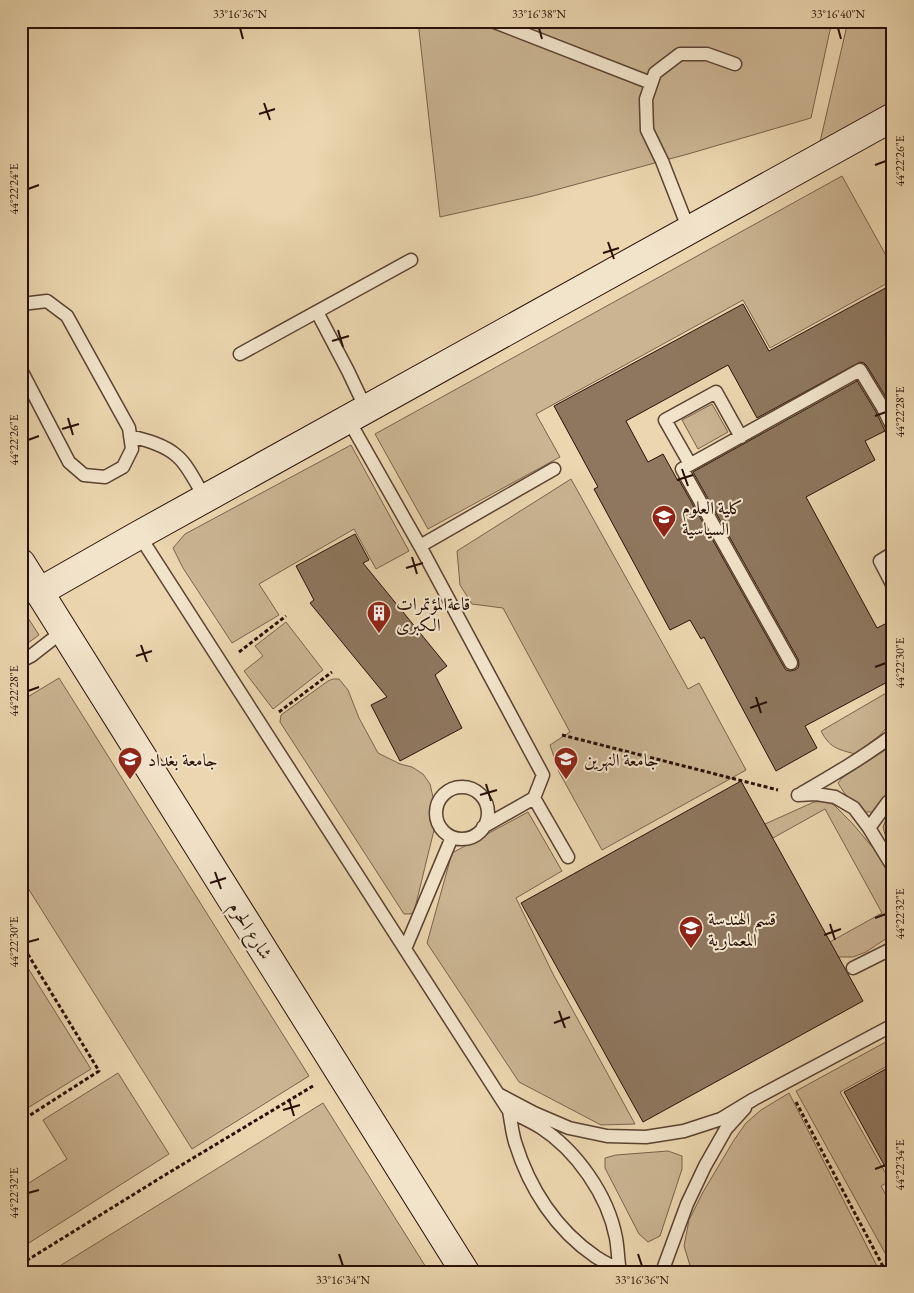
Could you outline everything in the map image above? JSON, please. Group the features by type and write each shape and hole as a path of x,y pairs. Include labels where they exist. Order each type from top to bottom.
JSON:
{"street":[{"path":"39,592 893,117"},
{"name":"شارع الحرم","path":"21,563 465,1272"}],"lane":[{"path":"492,21 651,83"},
{"path":"689,230 662,161 647,130 646,99 655,73 680,54 707,54 735,64"},
{"path":"240,354 411,260"},
{"path":"21,306 22,304 47,300 67,316 129,428 132,449 123,467 105,477 84,475 69,462 21,370"},
{"path":"317,312 348,371 357,414 420,546 543,775 534,798 483,827"},
{"path":"791,663 682,469 860,370 893,428"},
{"path":"690,464 666,420 716,392 741,437"},
{"path":"130,436 154,442 177,455 186,466 205,498"},
{"path":"420,546 554,469"},
{"path":"139,535 509,1111 514,1140 536,1193 552,1217 572,1238 595,1256 620,1271"},
{"path":"893,553 880,561 893,586"},
{"path":"21,661 31,656 63,631"},
{"path":"798,795 837,774 893,735"},
{"path":"462,787 471,789 479,794 487,809 487,818 483,827 479,832 466,839 452,837 445,832 439,826 436,808 445,793 454,788 462,787"},
{"path":"798,795 816,794 835,797 854,808 893,867"},
{"path":"534,798 568,857"},
{"path":"869,828 893,798"},
{"path":"405,949 452,837"},
{"path":"853,968 893,948"},
{"path":"498,1094 534,1113 570,1128 607,1136 646,1137 684,1131 721,1118 893,1025"},
{"path":"662,1272 687,1204 705,1166 726,1129 754,1099"},
{"path":"509,1111 547,1132 567,1148 589,1174 605,1204 616,1237 620,1271"}],"path":[{"path":"222,664 286,616"},
{"path":"261,725 332,672"},
{"path":"562,734 798,795"},
{"path":"21,943 99,1071 21,1121"},
{"path":"21,1264 339,1070"},
{"path":"786,1082 886,1272"}],"shaded area":[{"path":"418,21 832,21 811,118 533,196 440,217"},
{"path":"848,21 893,21 893,102 820,142"},
{"path":"842,176 893,268 893,280 770,348 743,300 536,414 560,457 428,529 375,434"},
{"path":"712,404 728,432 698,449 682,420"},
{"path":"351,445 409,551 376,569 354,529 259,584 279,615 232,643 183,568 173,548 185,534"},
{"path":"571,479 688,689 699,683 746,770 602,850 559,772 550,745 570,732 503,608 472,604 460,585 457,551"},
{"path":"21,607 39,635 21,648"},
{"path":"286,622 323,670 273,709 244,671 263,656 255,646"},
{"path":"59,678 309,1076 192,1149 21,877 21,701"},
{"path":"333,679 339,679 348,690 359,718 378,753 400,764 412,767 423,774 430,784 433,797 431,809 435,826 414,912 410,914 404,914 280,722 281,715"},
{"path":"893,689 893,720 880,735 855,754 835,747 824,737 821,731"},
{"path":"893,745 893,791 874,812 865,812 853,804 838,783 842,778"},
{"path":"826,801 834,805 852,823 874,849 893,877 893,934 866,952 853,957 838,957 830,942 882,913 825,809 773,838 765,824 814,802"},
{"path":"893,808 893,851 883,827 889,812"},
{"path":"528,812 562,871 516,898 553,974 635,1124 601,1125 519,1082 427,943 452,853"},
{"path":"21,957 91,1069 21,1112"},
{"path":"893,1038 893,1071 889,1065 840,1092 890,1181 881,1186 893,1208 893,1249 885,1253 796,1091"},
{"path":"118,1073 169,1154 21,1248 21,1188 67,1159 43,1120"},
{"path":"789,1093 880,1272 692,1272 684,1246 689,1220 703,1192 746,1123 761,1110"},
{"path":"323,1103 429,1272 50,1272"},
{"path":"668,1151 682,1156 682,1169 660,1236 648,1242 639,1234 605,1168 605,1158 616,1155"}],"building":[{"name":"كلية العلوم السياسية","path":"893,284 893,409 867,366 860,362 757,418 728,365 626,421 648,462 663,454 784,667 790,671 798,668 798,659 693,472 857,381 885,431 865,441 875,460 806,497 877,628 893,620 893,679 805,726 817,748 776,771 704,637 701,639 690,620 670,630 594,489 598,487 554,406 743,304 769,351"},
{"path":"355,534 369,560 363,563 447,666 435,675 462,728 400,761 371,705 387,697 310,603 314,600 296,566"},
{"name":"قسم الهندسة المعمارية","path":"741,781 863,1001 643,1122 521,903"},
{"path":"893,1065 893,1181 844,1092"}],"place":[{"name":"كلية العلوم السياسية","path":"664,538"},
{"name":"قاعةالمؤتمرات الكبرى","path":"379,634"},
{"name":"جامعة بغداد","path":"130,780"},
{"name":"جامعة النهرين","path":"566,780"},
{"name":"قسم الهندسة المعمارية","path":"691,949"}]}
